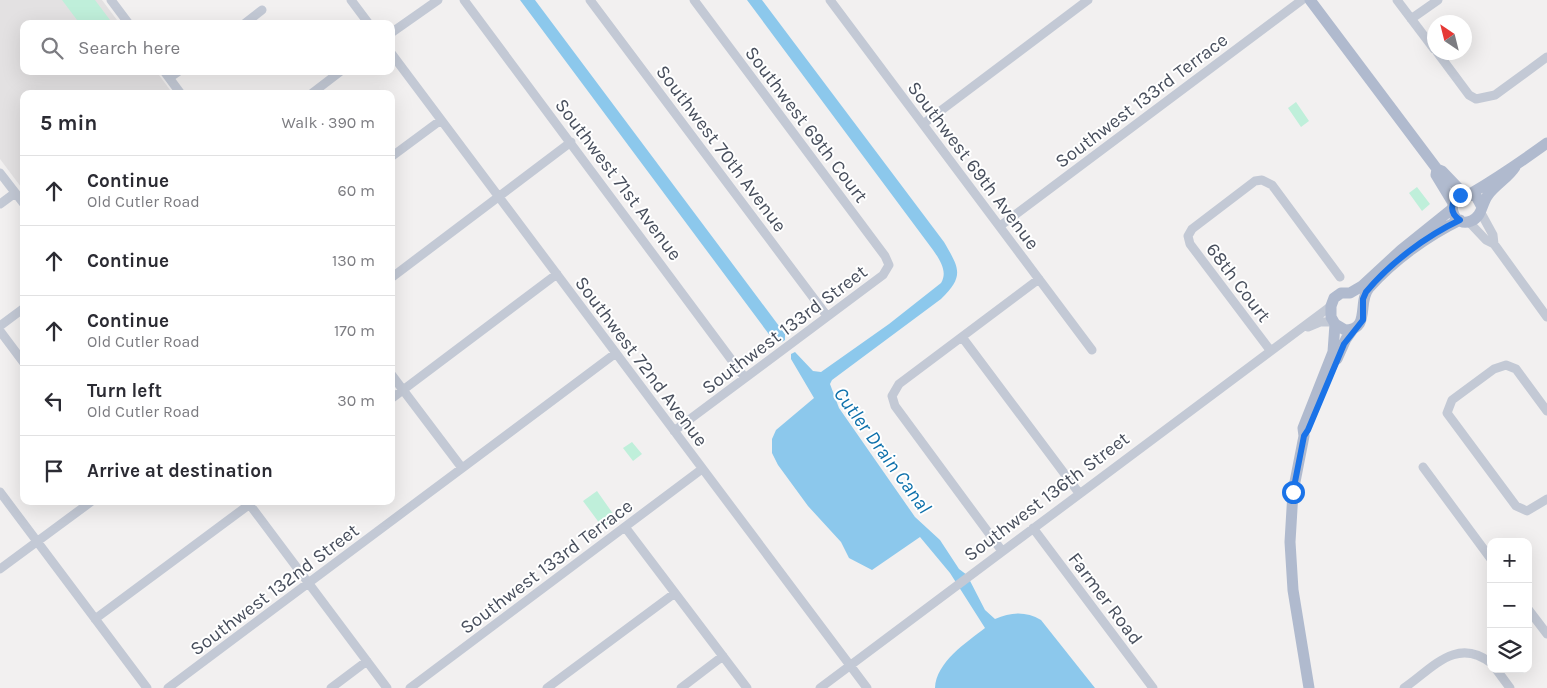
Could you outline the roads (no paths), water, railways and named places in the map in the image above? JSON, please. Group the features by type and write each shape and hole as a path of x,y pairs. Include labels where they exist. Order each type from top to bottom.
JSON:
{"main road":[{"path":"1310,0 1437,169 1442,171 1467,194 1479,199 1481,210"},
{"path":"1304,436 1344,344 1353,329 1363,320 1362,307 1366,292 1390,268 1427,239 1464,221 1481,210 1488,195 1511,174 1515,167 1547,143"},
{"path":"1309,688 1293,584 1290,542 1293,492 1304,436 1303,428 1333,352 1334,323 1331,306 1339,294 1350,292 1362,286 1467,194 1506,169 1515,167"},
{"path":"1437,169 1436,176 1452,206 1455,216 1464,221"},
{"path":"1350,292 1362,307"},
{"path":"1334,323 1342,329 1353,329"}],"street":[{"path":"111,0 125,20"},
{"path":"351,0 366,20"},
{"path":"395,31 438,0"},
{"name":"Southwest 71st Avenue","path":"464,0 572,142 746,378"},
{"name":"Southwest 70th Avenue","path":"590,0 827,316"},
{"name":"Southwest 69th Court","path":"694,0 885,256 889,262 888,269"},
{"path":"923,124 1088,0"},
{"name":"Southwest 133rd Terrace","path":"1000,226 1302,0"},
{"path":"1397,0 1427,40"},
{"path":"1412,19 1438,0"},
{"name":"Southwest 69th Avenue","path":"832,1 1092,350"},
{"path":"249,20 262,10"},
{"path":"1443,60 1469,95 1480,99 1501,91 1547,56"},
{"name":"Southwest 72nd Avenue","path":"395,59 867,688"},
{"path":"167,75 178,90"},
{"path":"316,90 336,75"},
{"path":"395,154 441,120"},
{"path":"395,275 572,142"},
{"path":"0,172 20,199"},
{"name":"68th Court","path":"1270,350 1190,244 1189,232 1257,180 1272,185 1340,277"},
{"path":"0,204 15,193"},
{"path":"1481,210 1493,235 1494,244"},
{"path":"1464,221 1486,240 1494,244 1547,317"},
{"name":"Southwest 133rd Street","path":"674,431 888,269"},
{"path":"395,396 557,274"},
{"path":"1002,551 896,406 892,396 899,384 1039,279"},
{"name":"Southwest 136th Street","path":"820,688 1331,306"},
{"path":"0,326 20,311"},
{"name":"Southwest 136th Street","path":"1294,333 1317,322 1334,323"},
{"path":"0,331 20,358"},
{"path":"962,337 1079,493"},
{"name":"Southwest 132nd Street","path":"168,688 616,353"},
{"path":"1547,411 1518,372 1509,365 1494,369 1452,400 1448,409 1449,418 1509,498 1519,508 1524,511 1534,509 1547,499"},
{"path":"395,379 462,468"},
{"path":"1423,467 1487,553"},
{"name":"Southwest 133rd Terrace","path":"410,688 702,469"},
{"path":"0,492 147,688"},
{"path":"0,569 87,505"},
{"path":"95,619 246,505"},
{"path":"252,505 387,688"},
{"path":"625,527 747,688"},
{"name":"Farmer Road","path":"1033,528 1153,688"},
{"path":"547,688 675,593"},
{"path":"1532,614 1547,634"},
{"path":"1404,688 1455,653 1476,654 1487,661"},
{"path":"681,688 723,656"},
{"path":"331,688 367,661"},
{"path":"1499,673 1510,688"}],"water":[{"path":"520,0 535,0 785,334 785,340 780,343 774,341"},
{"path":"747,0 762,0 944,242 956,265 957,272 954,284 941,299 832,380 830,384 839,408 915,517 940,540 959,569 967,575 985,610 995,619 1007,615 1024,614 1041,620 1095,688 935,688 941,670 947,661 985,628 950,573 920,537 872,570 849,558 841,542 808,506 778,465 772,453 772,439 776,430 814,398 791,359 791,354 795,352 813,371 821,372 889,324 941,283 944,275 940,262 933,250"}],"water label":[{"name":"Cutler Drain Canal","path":"883,450"}]}
